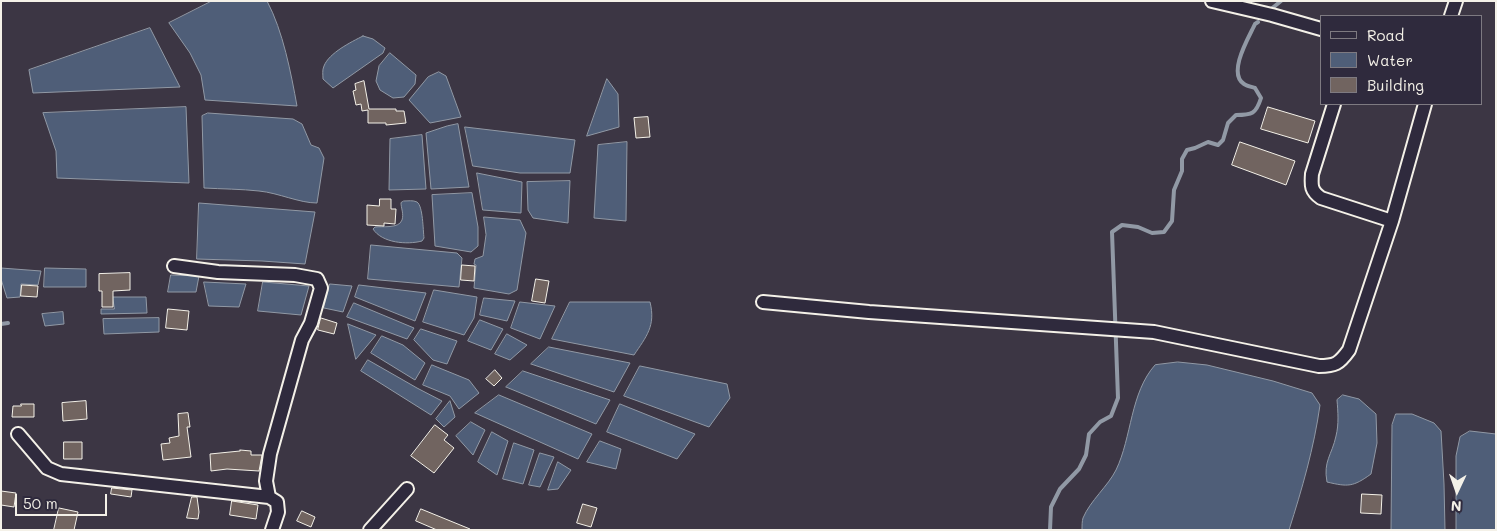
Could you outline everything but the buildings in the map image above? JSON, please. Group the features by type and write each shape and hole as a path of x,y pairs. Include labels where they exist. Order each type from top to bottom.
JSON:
{"street":[{"path":"1212,1 1320,29"},
{"path":"1451,15 1456,1"},
{"path":"1334,105 1312,174 1311,184 1314,193 1321,198 1392,221"},
{"path":"763,302 869,312 1154,332 1318,366 1331,366 1341,361 1349,350 1392,221 1425,105"},
{"path":"174,266 218,272 295,275 317,279 321,288 311,323 302,340 270,454 266,481 269,496"},
{"path":"18,434 47,468 60,474 269,496 277,502 278,512 272,530"},
{"path":"370,530 406,490"}],"water":[{"path":"212,1 267,1 282,39 297,106 205,100 201,75 190,53 169,23"},
{"path":"150,28 180,87 33,93 29,70"},
{"path":"363,36 373,39 385,48 383,53 333,88 323,79 324,66 341,48"},
{"path":"390,53 416,75 415,84 404,97 393,98 380,90 376,81 379,66"},
{"path":"439,72 446,76 461,117 430,123 409,100 428,77"},
{"path":"607,79 618,94 619,127 587,136"},
{"path":"186,107 189,183 57,178 56,151 43,113"},
{"path":"208,113 293,119 302,124 311,145 319,148 324,158 317,203 259,191 204,188 202,116"},
{"path":"458,124 469,187 431,189 426,133"},
{"path":"465,127 575,140 570,173 520,173 473,166"},
{"path":"422,135 426,189 389,190 390,139"},
{"path":"627,142 626,221 594,218 598,145"},
{"path":"477,173 522,182 521,213 483,210"},
{"path":"570,181 568,223 533,218 528,210 527,182"},
{"path":"472,193 478,227 478,246 471,252 435,246 432,195"},
{"path":"404,201 414,201 419,204 423,224 424,238 422,241 409,243 395,242 382,237 373,229 375,227 398,225 403,216 401,203"},
{"path":"199,203 315,212 305,264 197,259"},
{"path":"484,217 520,220 526,233 517,290 509,294 474,288 475,259 483,256 486,235"},
{"path":"371,245 457,253 462,258 459,287 368,279"},
{"path":"1,268 41,271 38,285 21,284 20,297 7,298 1,279"},
{"path":"45,268 86,269 86,287 44,287"},
{"path":"171,275 199,276 196,292 168,292"},
{"path":"204,282 246,284 239,307 209,306"},
{"path":"263,282 309,286 301,315 258,311"},
{"path":"330,284 352,286 343,312 324,308"},
{"path":"359,285 426,293 415,321 355,297"},
{"path":"434,290 477,297 474,318 464,335 423,322"},
{"path":"113,297 146,297 147,313 101,314 101,309 114,309"},
{"path":"484,298 515,301 507,321 480,315"},
{"path":"520,302 555,306 540,339 511,328"},
{"path":"570,302 650,302 652,310 651,325 634,355 552,339"},
{"path":"354,303 414,328 407,339 347,317"},
{"path":"63,312 64,324 45,326 42,314"},
{"path":"159,318 159,332 104,334 103,319"},
{"path":"480,320 503,329 491,350 468,341"},
{"path":"348,324 376,335 356,359"},
{"path":"421,329 457,341 447,364 433,360 414,340"},
{"path":"507,334 527,345 510,360 495,354"},
{"path":"382,336 403,345 425,363 415,380 371,353"},
{"path":"549,347 630,363 614,392 531,364"},
{"path":"368,360 442,401 431,415 361,371"},
{"path":"1178,362 1207,365 1273,381 1312,393 1320,405 1307,468 1289,530 1082,530 1086,512 1116,470 1136,402 1147,376 1155,365"},
{"path":"432,365 469,380 479,393 459,409 450,396 423,385"},
{"path":"640,366 727,384 730,398 709,427 624,396"},
{"path":"523,371 610,400 596,424 506,387"},
{"path":"499,395 592,434 578,459 475,413"},
{"path":"1343,395 1359,399 1376,414 1377,443 1371,474 1350,485 1327,482 1326,475 1327,463 1337,432 1337,400"},
{"path":"450,401 455,417 444,427 436,419"},
{"path":"620,404 695,434 677,459 607,432"},
{"path":"1396,414 1412,414 1434,423 1441,431 1445,530 1391,530 1392,425"},
{"path":"471,422 485,430 473,455 456,436"},
{"path":"1470,431 1496,434 1496,530 1456,530 1456,456 1460,437"},
{"path":"492,432 508,441 497,475 478,462"},
{"path":"600,441 621,449 616,469 587,462"},
{"path":"514,443 534,450 523,484 503,479"},
{"path":"540,453 554,457 540,487 529,485"},
{"path":"558,462 571,470 558,489 548,490"}],"waterway":[{"path":"1270,10 1281,1"},
{"path":"1050,530 1051,507 1060,489 1079,469 1086,455 1089,434 1100,422 1111,416 1118,398 1112,232 1122,225 1138,227 1152,233 1164,232 1172,221 1174,190 1182,171 1182,159 1187,150 1208,142 1218,145 1223,140 1228,123 1236,115 1250,114 1255,110 1261,98 1255,88 1244,84 1239,79 1238,64 1244,46 1255,24 1258,22"},
{"path":"1,324 8,323"}]}
